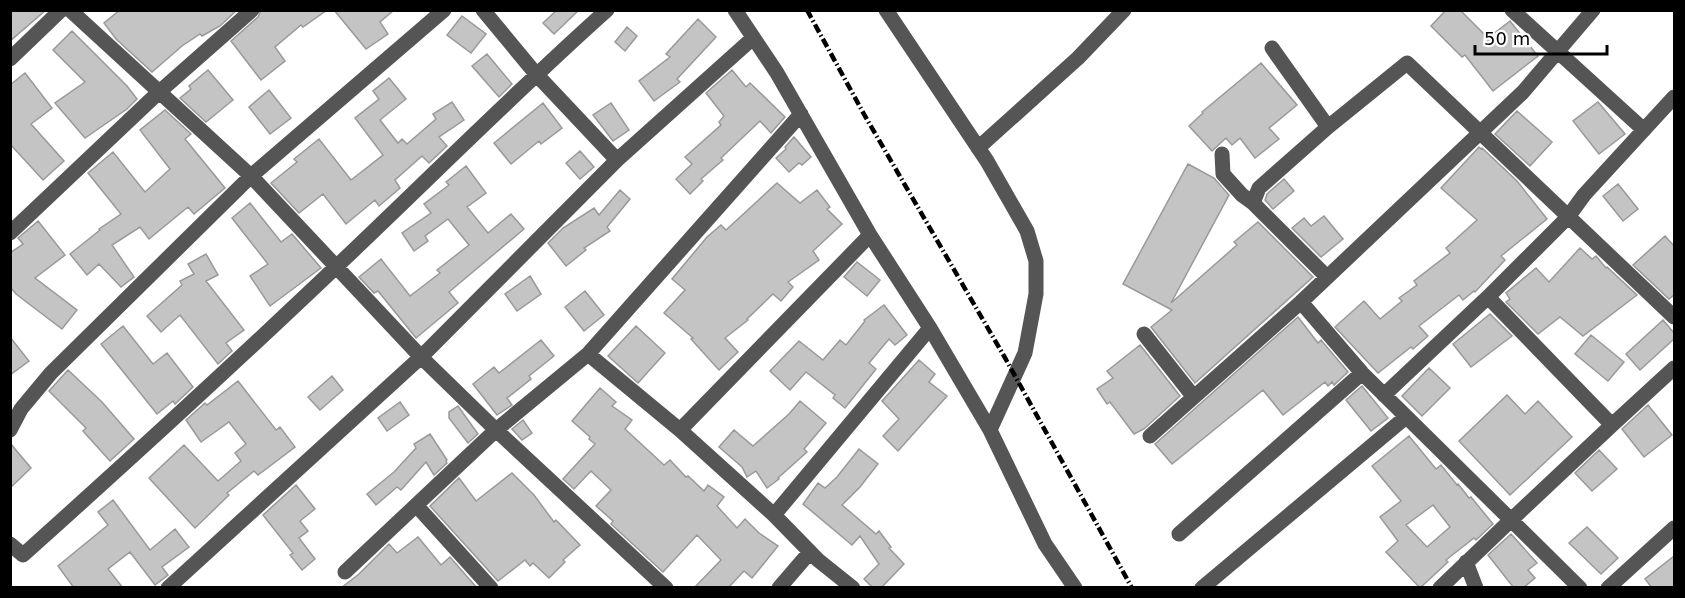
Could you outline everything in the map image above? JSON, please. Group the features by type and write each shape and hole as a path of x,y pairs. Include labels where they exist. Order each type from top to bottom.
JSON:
{"street":[{"path":"10,59 61,10"},
{"path":"70,10 251,176 421,357 666,588"},
{"path":"10,233 158,93 252,10"},
{"path":"10,430 21,409 51,373 251,176 444,10"},
{"path":"483,10 536,74 617,160"},
{"path":"10,544 23,555 164,428 337,266 536,74 607,10"},
{"path":"735,10 801,114 870,235 930,328 990,430 1046,544 1075,588"},
{"path":"978,148 1078,58 1124,10"},
{"path":"1512,10 1644,130"},
{"path":"1150,435 1301,302 1480,134 1523,92 1593,10"},
{"path":"893,13 1027,231 1036,261 1036,294 1025,352 990,430"},
{"path":"168,588 421,357 617,160 753,38"},
{"path":"1272,48 1328,127"},
{"path":"1253,203 1259,188 1328,127 1407,63 1674,317"},
{"path":"1384,395 1488,297 1568,217 1584,195 1674,97"},
{"path":"345,572 496,430 588,354 801,114"},
{"path":"1222,154 1223,174 1327,277"},
{"path":"680,430 870,235"},
{"path":"1488,297 1612,425"},
{"path":"1301,302 1362,373 1580,588"},
{"path":"774,516 930,328"},
{"path":"1144,334 1193,396"},
{"path":"588,354 680,430 810,552 852,588"},
{"path":"1440,588 1674,369"},
{"path":"1179,534 1362,373"},
{"path":"1202,588 1406,417"},
{"path":"416,505 491,588"},
{"path":"1608,588 1674,528"},
{"path":"779,588 810,552"},
{"path":"1466,562 1476,588"}],"building":[{"path":"10,10 46,10 10,41"},
{"path":"120,10 237,10 220,26 202,36 200,34 182,46 152,72 116,39 104,23"},
{"path":"261,10 327,10 303,27 301,25 275,47 285,61 261,80 231,41 258,17"},
{"path":"334,10 394,10 380,22 388,34 366,49"},
{"path":"557,10 579,10 554,34 543,23"},
{"path":"1446,10 1460,10 1488,38 1510,21 1538,56 1493,91 1465,55 1462,57 1431,26"},
{"path":"462,16 486,34 471,53 447,35"},
{"path":"698,19 716,37 677,79 680,82 654,101 639,81 670,57 666,54"},
{"path":"627,27 637,36 625,51 615,42"},
{"path":"72,31 137,99 127,109 85,138 55,103 85,82 53,50"},
{"path":"487,54 512,84 499,97 472,66"},
{"path":"1261,63 1297,105 1269,128 1279,139 1255,158 1240,138 1232,145 1226,138 1212,151 1189,126 1202,112"},
{"path":"208,70 233,100 206,122 180,98 191,89 189,86"},
{"path":"732,70 746,87 750,83 785,117 771,133 760,121 721,158 723,160 701,179 703,181 690,194 676,179 692,164 685,157 721,125 719,122 724,116 706,93"},
{"path":"25,73 52,108 31,124 64,161 43,180 10,144 10,85"},
{"path":"389,78 406,99 380,120 398,143 402,139 407,144 436,119 433,114 452,102 464,120 439,137 447,146 429,163 422,156 395,180 400,188 379,206 375,200 346,224 323,194 299,213 271,183 297,162 294,159 319,139 351,180 383,155 355,118 379,99 373,91"},
{"path":"269,90 291,118 270,134 249,107"},
{"path":"1598,102 1625,134 1599,154 1573,121"},
{"path":"543,103 562,128 541,144 539,141 511,164 494,143"},
{"path":"611,103 629,130 613,141 593,115"},
{"path":"165,110 191,134 185,139 225,188 194,214 188,207 149,239 140,227 112,245 134,277 121,287 99,264 87,275 70,254 121,214 88,173 113,152 145,192 170,169 140,130"},
{"path":"1517,111 1552,142 1530,166 1495,134"},
{"path":"794,137 811,157 802,165 799,163 789,172 776,158"},
{"path":"1479,147 1517,181 1547,219 1501,256 1505,260 1475,292 1463,300 1459,295 1419,326 1428,336 1378,373 1335,327 1364,301 1380,319 1402,301 1399,298 1417,285 1414,281 1450,253 1446,248 1477,220 1441,188"},
{"path":"580,151 594,167 580,179 566,163"},
{"path":"1188,164 1214,178 1229,195 1171,303 1237,245 1234,242 1258,222 1313,277 1195,383 1151,327 1172,310 1123,284"},
{"path":"466,166 486,193 467,207 488,233 511,214 524,229 449,292 458,303 416,338 378,291 374,293 359,277 381,259 410,296 440,273 437,270 469,245 448,219 425,236 428,241 414,251 402,233 431,213 424,204 449,185 446,182"},
{"path":"1284,179 1294,191 1273,209 1265,200 1267,194"},
{"path":"777,183 800,203 817,190 830,207 827,209 842,224 813,251 819,260 788,282 793,287 781,301 773,294 748,320 725,338 738,352 719,370 691,339 693,338 664,313 685,290 672,279 707,237 721,225 726,230"},
{"path":"1618,184 1638,209 1623,221 1603,196"},
{"path":"620,190 630,199 607,227 610,231 584,248 586,250 566,266 548,243 563,228 594,208 599,215"},
{"path":"250,203 281,242 292,234 321,268 270,306 250,276 268,264 232,218"},
{"path":"1324,216 1343,239 1321,257 1292,228 1304,218 1311,226"},
{"path":"38,221 65,255 35,278 77,310 62,329 10,287 10,253 23,244 18,238"},
{"path":"1665,236 1674,246 1674,295 1669,299 1633,265"},
{"path":"1580,248 1592,259 1596,256 1606,268 1637,295 1583,336 1560,317 1538,334 1506,302 1510,299 1506,293 1536,268 1549,282"},
{"path":"206,254 218,275 206,281 244,330 226,343 232,351 218,364 180,315 161,332 147,316 182,285 180,281 194,274 188,264"},
{"path":"857,262 880,280 867,296 844,277"},
{"path":"530,276 541,294 517,311 505,294"},
{"path":"585,291 604,315 584,331 565,307"},
{"path":"884,305 907,335 895,345 889,339 869,363 876,369 845,408 833,398 835,395 806,372 790,390 770,371 799,341 823,360 840,340 846,345 864,320"},
{"path":"1490,314 1512,336 1471,367 1453,344"},
{"path":"1298,317 1318,343 1321,340 1348,372 1334,385 1332,382 1328,386 1325,382 1283,415 1263,390 1172,464 1155,444"},
{"path":"1663,320 1674,333 1674,339 1640,370 1626,354"},
{"path":"123,326 153,364 167,353 193,387 175,404 173,401 157,414 101,344"},
{"path":"636,326 665,353 638,383 608,356"},
{"path":"1591,335 1624,362 1608,381 1575,354"},
{"path":"10,337 29,361 10,375"},
{"path":"541,340 554,356 529,376 531,379 507,398 512,405 497,415 473,384 494,367 499,373"},
{"path":"1140,345 1180,396 1144,429 1134,434 1110,402 1107,404 1097,389 1113,378 1107,371"},
{"path":"919,360 935,374 929,382 947,396 898,451 883,436 899,419 882,401"},
{"path":"1429,368 1450,388 1422,416 1402,396"},
{"path":"68,370 102,402 134,439 110,461 83,431 86,428 49,391"},
{"path":"332,376 343,390 320,410 308,397"},
{"path":"238,381 276,430 280,427 295,447 258,475 254,471 227,493 229,495 195,528 149,478 184,445 218,481 241,461 235,453 246,444 229,422 201,442 186,420 205,403 207,405"},
{"path":"1362,386 1388,418 1371,431 1346,400"},
{"path":"600,388 616,402 612,406 632,420 625,429 664,465 670,460 704,491 708,485 724,497 717,506 737,528 745,519 759,533 778,546 752,578 744,571 728,588 694,588 721,560 697,535 663,572 611,524 613,521 596,506 611,490 591,471 574,489 563,479 595,444 572,421"},
{"path":"1507,395 1525,414 1538,401 1572,437 1510,495 1459,441"},
{"path":"800,401 826,423 804,449 807,452 767,488 756,471 747,477 742,467 719,447 734,430 753,446"},
{"path":"400,402 409,415 387,431 378,418"},
{"path":"1648,405 1672,435 1644,457 1622,429"},
{"path":"458,406 478,434 468,443 449,418 449,412"},
{"path":"523,420 532,433 522,440 512,429"},
{"path":"430,434 447,463 434,475 426,462 401,490 397,487 376,505 367,494 394,472 416,448 414,444"},
{"path":"1409,436 1436,469 1441,465 1493,524 1476,540 1474,538 1446,560 1448,562 1420,588 1386,552 1398,541 1380,517 1401,501 1372,466","holes":["1433,505 1450,527 1427,547 1406,525"]},
{"path":"10,443 31,468 10,488"},
{"path":"859,449 878,464 842,505 876,534 879,531 891,547 889,548 904,564 881,588 873,588 864,579 879,564 860,536 852,545 803,504 818,483 825,488 837,477"},
{"path":"1599,450 1617,469 1592,491 1575,473"},
{"path":"512,473 534,495 554,522 556,520 580,545 563,560 565,562 549,578 533,563 530,566 525,560 498,581 430,506 459,478 476,501"},
{"path":"296,485 315,509 300,521 308,531 299,538 315,559 302,570 290,555 293,553 263,515"},
{"path":"113,500 150,550 175,529 189,547 162,567 168,575 155,585 130,552 108,569 123,588 74,588 58,566 108,525 98,512"},
{"path":"1587,527 1618,558 1601,574 1569,543"},
{"path":"1511,534 1537,563 1528,570 1535,578 1523,588 1514,588 1488,555"},
{"path":"418,537 441,565 450,557 477,588 341,588 359,574 389,544 397,553"},
{"path":"1674,556 1674,588 1652,588 1645,579"}],"railway":[{"path":"807,10 865,116 1004,356 1132,588"}]}
